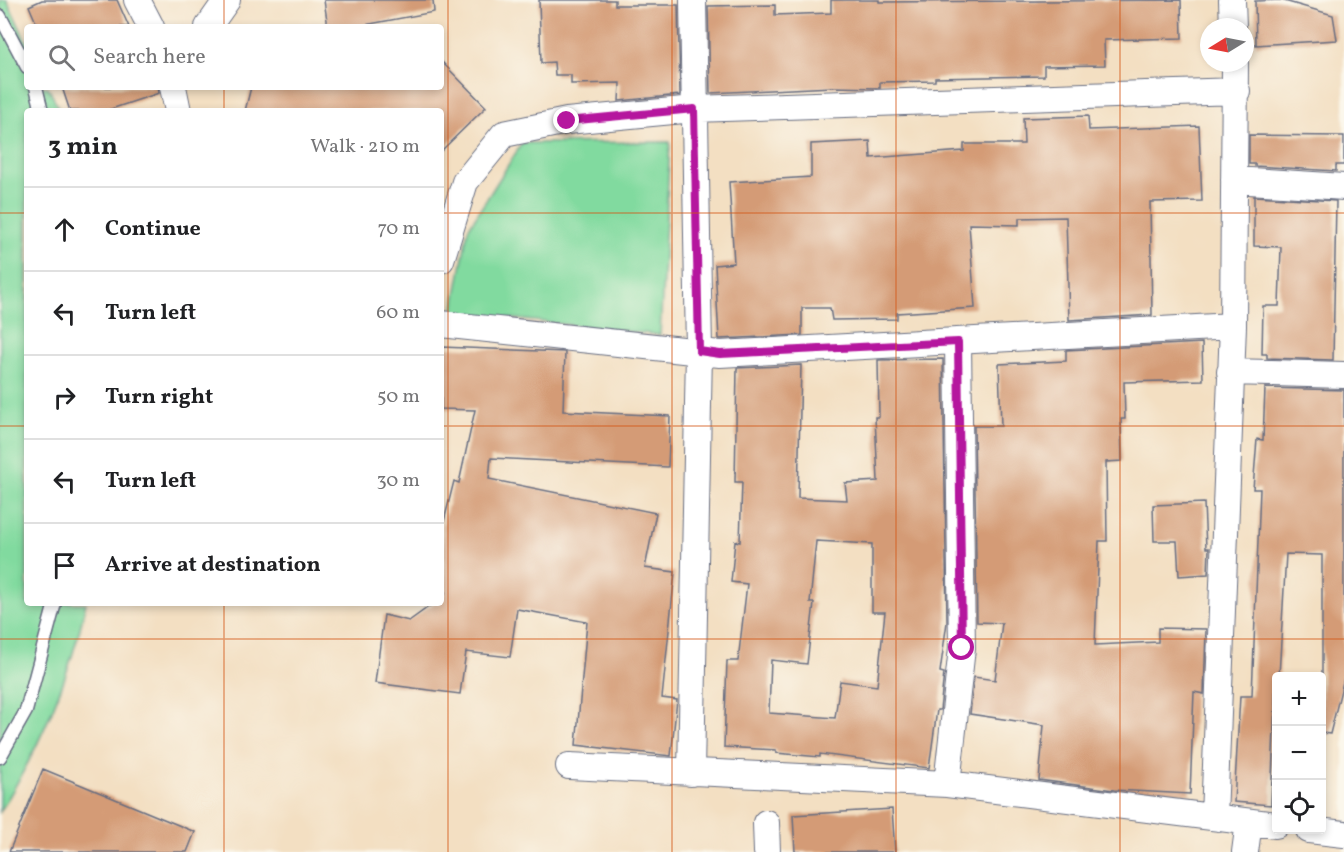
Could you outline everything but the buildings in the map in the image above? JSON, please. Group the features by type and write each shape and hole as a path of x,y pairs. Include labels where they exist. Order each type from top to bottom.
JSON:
{"street":[{"path":"137,0 149,24"},
{"path":"210,24 227,0"},
{"path":"691,774 699,351 693,0"},
{"path":"1232,0 1233,18"},
{"path":"1214,817 1233,326 1236,72"},
{"path":"174,90 177,108"},
{"path":"444,250 465,182 504,134 567,121 694,109 1237,91"},
{"path":"1234,180 1344,187"},
{"path":"444,324 720,354 1233,326"},
{"path":"947,784 962,648 958,342"},
{"path":"1230,372 1344,375"},
{"path":"569,766 691,774 775,774 947,784 1272,825"},
{"path":"1245,852 1249,822"},
{"path":"766,823 766,852"},
{"path":"1326,832 1344,834"}],"lane":[{"path":"0,16 24,61"},
{"path":"37,90 41,108"},
{"path":"0,757 26,711 54,606"}],"green space":[{"path":"0,0 7,0 24,37 24,90 50,90 58,108 24,108 24,606 85,606 72,657 52,711 28,763 0,812"},
{"path":"670,142 660,335 453,312 468,229 522,143"}],"route":[{"path":"567,121 694,109 699,351 720,354 958,342 962,648"}]}
